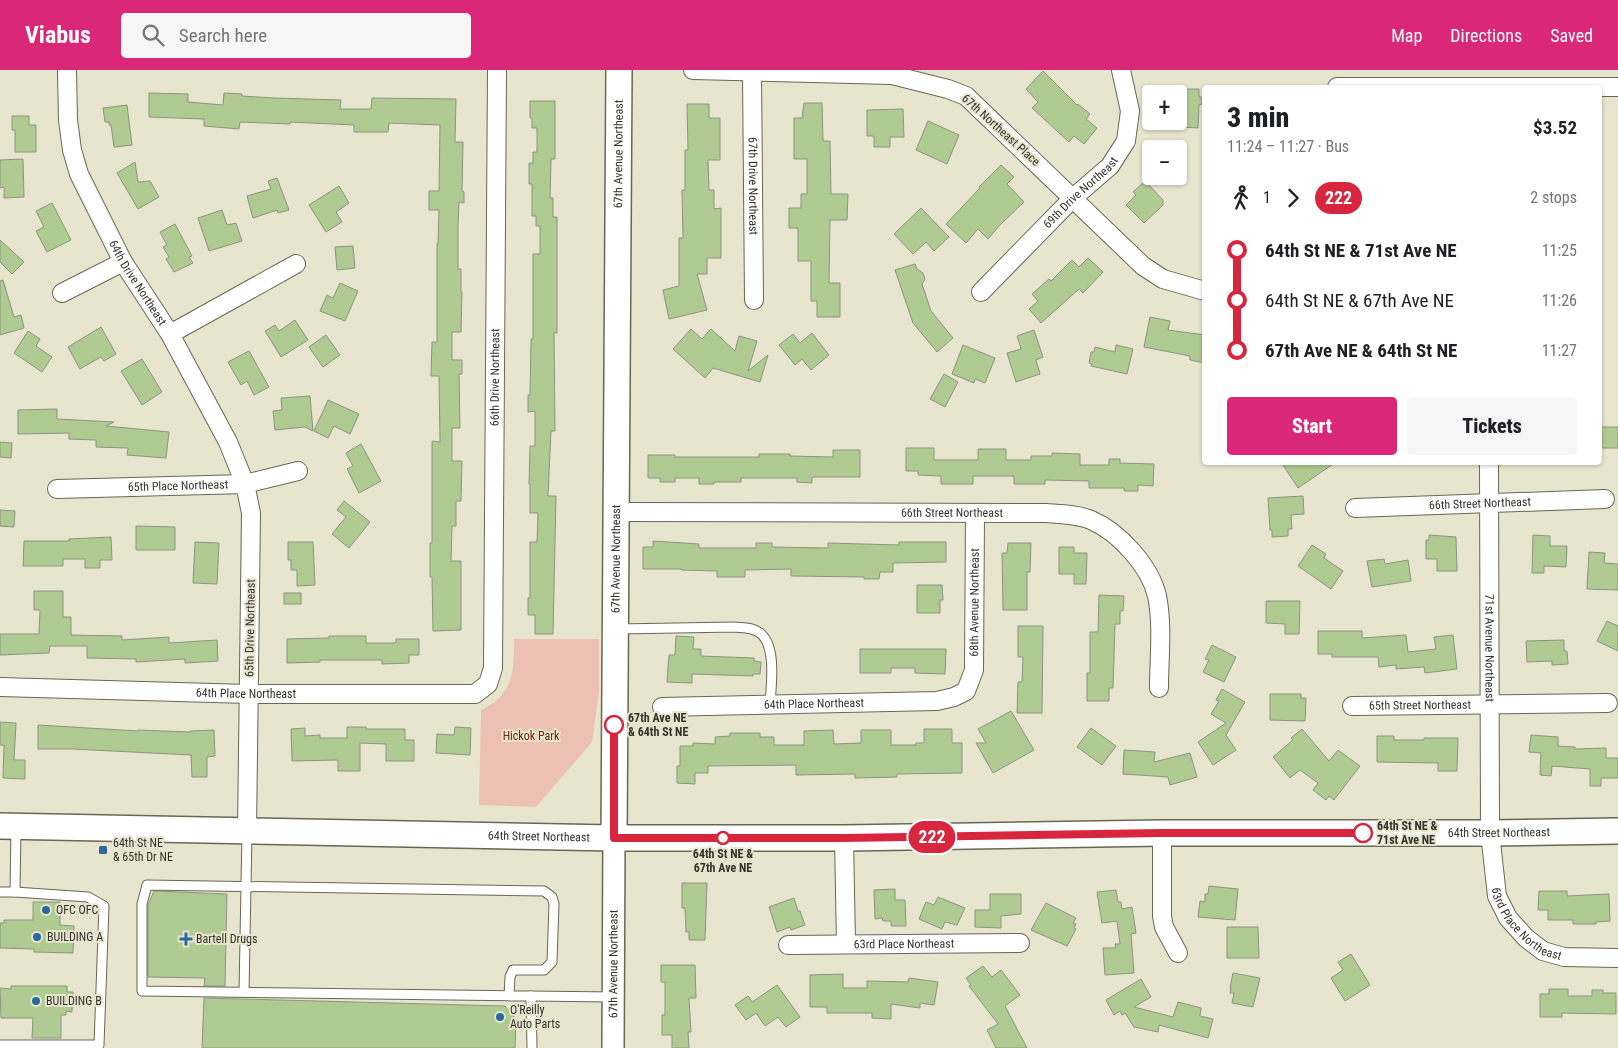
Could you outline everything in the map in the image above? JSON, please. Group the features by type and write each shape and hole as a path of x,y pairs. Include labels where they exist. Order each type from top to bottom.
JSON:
{"main road":[{"name":"67th Avenue Northeast","path":"614,838 619,70"},
{"name":"64th Street Northeast","path":"8,826 614,838 844,838 1162,833 1618,831"}],"street":[{"name":"64th Drive Northeast","path":"67,70 68,120 72,150 80,174 123,262 170,334 228,442 245,484"},
{"name":"66th Drive Northeast","path":"488,684 493,668 497,70"},
{"name":"67th Northeast Place","path":"693,70 892,75 948,89 966,96 1143,266 1163,278 1202,290"},
{"name":"69th Drive Northeast","path":"981,292 1073,198 1110,166 1126,141 1130,111 1121,70"},
{"name":"67th Drive Northeast","path":"752,72 754,300"},
{"path":"1387,85 1488,81 1575,85"},
{"path":"1602,86 1618,87"},
{"path":"62,293 123,262"},
{"path":"170,334 296,264"},
{"name":"71st Avenue Northeast","path":"1489,465 1490,833"},
{"name":"65th Place Northeast","path":"57,489 245,484 298,471"},
{"name":"65th Drive Northeast","path":"245,484 251,513 247,832"},
{"name":"66th Street Northeast","path":"1355,508 1605,499"},
{"name":"66th Street Northeast","path":"616,512 1046,512 1091,520 1123,542 1136,556 1152,583 1157,597 1159,621 1159,688"},
{"name":"68th Avenue Northeast","path":"966,691 974,670 975,513"},
{"name":"64th Place Northeast","path":"0,687 249,694 475,694 488,684"},
{"name":"64th Place Northeast","path":"662,707 937,701 954,697 966,691"},
{"name":"65th Street Northeast","path":"1352,706 1608,703"},
{"path":"1162,833 1162,916 1164,927 1178,953"},
{"name":"63rd Place Northeast","path":"1490,833 1497,896 1508,918 1526,938 1543,951 1564,957 1618,958"},
{"name":"67th Avenue Northeast","path":"613,1048 614,838"},
{"path":"844,838 846,944"},
{"name":"63rd Place Northeast","path":"788,945 1020,943"}],"lane":[{"path":"615,629 734,627 750,628 759,632 766,638 771,655 770,705"},
{"path":"8,826 15,892"},
{"path":"244,992 247,832"},
{"path":"509,996 510,977 513,970 544,970 552,962 554,904 552,897 544,891 147,885 142,904 142,991 509,996 613,997"},
{"path":"0,892 88,896 104,906 99,1045 0,1045"},
{"path":"531,996 532,1048"}],"green space":[{"name":"Hickok Park","path":"514,639 599,639 599,692 592,742 536,807 479,805 481,710 492,704 506,689 512,671"}],"building":[{"path":"1043,71 1077,105 1090,114 1086,119 1097,128 1084,144 1074,136 1069,142 1032,108 1038,102 1026,89"},
{"path":"1187,89 1199,89 1199,96 1202,98 1202,104 1199,105 1198,128 1187,127"},
{"path":"149,93 188,94 188,102 223,105 224,93 274,98 341,100 340,109 371,109 372,98 456,99 455,142 463,142 462,191 464,192 464,203 459,202 458,226 458,269 461,269 462,292 461,332 452,332 452,360 462,360 462,374 459,374 460,428 452,428 452,461 462,461 461,501 456,501 456,526 452,526 451,561 461,561 461,630 433,631 432,577 430,577 432,441 440,442 439,376 431,376 432,342 437,342 439,210 429,210 429,191 439,191 440,125 389,123 388,132 354,132 354,125 290,122 290,124 240,122 239,129 204,126 204,119 149,117"},
{"path":"530,101 555,101 555,159 551,159 550,198 553,198 553,217 557,217 557,333 554,333 555,431 551,431 548,496 556,496 553,634 535,634 535,615 528,615 528,598 530,598 530,542 537,542 538,513 530,513 530,446 535,446 535,411 528,412 528,395 530,395 531,339 533,339 533,254 540,254 540,226 536,226 536,216 532,216 532,184 529,184 529,163 533,163 533,152 537,152 537,128 532,128"},
{"path":"804,103 822,103 823,141 830,141 831,194 848,194 847,220 830,220 829,283 840,283 840,317 817,317 817,301 811,301 811,261 798,261 798,228 789,228 789,208 801,208 801,194 807,194 807,159 794,159 794,118 802,118"},
{"path":"687,104 709,104 709,118 720,118 720,160 708,160 709,190 714,190 714,209 721,208 721,258 707,258 707,274 697,274 707,310 669,319 663,290 679,286 679,238 683,238 682,190 685,190 685,150 688,150"},
{"path":"127,105 132,145 114,147 111,125 109,125 109,122 105,122 103,108"},
{"path":"903,109 904,137 890,137 890,147 874,147 874,136 867,136 867,110"},
{"path":"12,116 29,116 29,125 36,125 36,152 15,152 15,130 12,130"},
{"path":"928,121 959,135 947,164 916,150"},
{"path":"23,159 24,197 4,198 4,187 0,188 0,160"},
{"path":"135,162 138,182 150,181 159,197 138,209 117,173"},
{"path":"1001,165 1014,177 1007,184 1024,202 988,239 978,229 966,243 946,224"},
{"path":"277,178 289,210 278,213 277,210 253,218 247,196 271,189 268,181"},
{"path":"1142,184 1149,185 1163,200 1163,205 1144,223 1126,205 1136,195 1133,192"},
{"path":"339,186 349,203 336,212 342,222 326,232 309,205"},
{"path":"52,203 71,240 47,252 36,231 44,227 36,211"},
{"path":"921,208 949,237 934,251 926,242 913,254 894,234"},
{"path":"222,210 227,225 236,223 242,241 209,251 198,218"},
{"path":"175,224 192,256 189,257 193,263 174,272 166,259 169,257 163,247 167,245 160,232"},
{"path":"0,240 24,262 12,274 0,262"},
{"path":"353,246 355,268 337,270 335,247"},
{"path":"1088,258 1103,272 1083,293 1079,289 1041,323 1029,309 1038,301 1032,294 1049,279 1051,281 1072,260 1079,267"},
{"path":"915,264 917,269 923,273 925,279 922,284 931,311 953,338 937,352 913,323 895,270"},
{"path":"3,280 14,317 21,315 24,328 0,335 0,281"},
{"path":"340,283 358,291 345,321 320,311 327,295 333,298"},
{"path":"1150,317 1170,321 1168,330 1202,335 1202,362 1190,360 1190,356 1144,347"},
{"path":"295,320 308,340 281,357 265,331 275,325 279,331"},
{"path":"101,327 116,354 104,361 101,357 80,369 68,347"},
{"path":"691,329 702,339 711,329 735,351 739,336 757,341 748,371 768,355 760,382 713,368 705,378 673,349"},
{"path":"1034,330 1043,357 1036,360 1040,374 1016,382 1007,353 1021,349 1017,336"},
{"path":"28,331 40,339 36,346 52,357 42,372 14,353"},
{"path":"812,333 829,355 811,370 802,359 795,365 779,345 793,334 800,343"},
{"path":"326,335 340,355 323,367 309,347"},
{"path":"963,345 995,358 985,383 975,379 974,383 952,374"},
{"path":"1116,345 1133,349 1127,374 1091,366 1092,364 1089,363 1091,352 1094,352 1095,347 1115,352"},
{"path":"249,351 269,387 254,395 247,381 241,385 228,362"},
{"path":"142,359 162,392 142,405 121,371"},
{"path":"944,374 958,382 945,407 930,399"},
{"path":"310,396 313,431 305,427 275,430 273,411 282,410 281,398"},
{"path":"328,400 359,414 350,434 334,426 328,438 314,431"},
{"path":"57,409 57,419 114,422 106,426 169,432 166,458 127,455 128,448 96,447 96,440 69,439 69,433 18,434 18,410"},
{"path":"1602,427 1618,427 1618,448 1602,448"},
{"path":"0,442 12,443 11,458 0,457"},
{"path":"361,444 381,481 359,493 347,469 353,466 346,453"},
{"path":"906,448 934,448 934,460 978,460 978,449 1006,449 1006,460 1031,460 1031,456 1052,456 1052,453 1080,454 1080,465 1109,465 1109,459 1120,459 1120,463 1154,464 1153,486 1138,485 1138,491 1124,491 1124,488 1089,488 1089,481 1045,480 1045,484 1014,484 1014,476 973,476 973,484 941,484 941,476 918,475 918,471 906,471"},
{"path":"833,450 860,450 860,477 812,477 812,483 797,482 797,478 741,478 741,482 714,482 714,484 699,484 699,478 675,478 675,482 660,482 660,478 648,478 648,455 675,455 675,457 759,457 759,454 790,454 790,456 833,457"},
{"path":"1283,465 1332,465 1298,488"},
{"path":"1303,496 1304,514 1291,515 1292,529 1288,529 1288,536 1272,537 1268,498"},
{"path":"344,501 370,522 349,548 332,534 346,517 337,510"},
{"path":"0,510 15,511 14,527 0,526"},
{"path":"136,526 175,527 175,550 136,550"},
{"path":"1429,535 1456,537 1457,571 1437,571 1437,559 1426,559 1426,540 1429,540"},
{"path":"1533,535 1550,536 1550,546 1567,546 1566,567 1544,566 1544,573 1532,573"},
{"path":"111,537 112,560 100,560 100,568 85,568 85,559 63,559 63,566 23,566 24,541 69,541 69,539"},
{"path":"653,541 699,544 699,548 756,548 756,543 772,543 772,547 828,548 828,543 899,545 899,542 946,542 946,562 893,563 893,572 880,572 879,579 791,576 791,569 745,570 745,577 717,577 717,571 643,569 643,547 653,547"},
{"path":"195,542 219,543 217,584 193,583"},
{"path":"288,542 313,542 315,585 297,586 297,570 291,570 291,560 288,560"},
{"path":"1008,543 1031,543 1030,572 1027,572 1027,610 1003,610 1002,553 1007,553"},
{"path":"1312,545 1326,554 1324,558 1343,571 1331,589 1298,566"},
{"path":"1059,547 1074,547 1074,553 1087,553 1086,584 1074,584 1074,574 1059,574"},
{"path":"1589,552 1605,553 1604,563 1618,564 1618,590 1587,589"},
{"path":"1384,559 1385,564 1408,560 1411,581 1372,587 1367,561"},
{"path":"917,585 942,585 943,600 940,600 940,613 917,613"},
{"path":"34,591 63,591 63,617 71,617 71,635 122,636 122,640 169,637 169,643 217,640 218,661 185,663 185,659 136,662 136,659 87,658 87,646 50,646 49,653 0,655 0,634 39,634 40,610 34,610"},
{"path":"284,593 301,593 301,604 284,604"},
{"path":"1099,595 1124,596 1123,611 1120,611 1120,624 1115,624 1113,688 1109,688 1109,701 1087,701 1087,673 1090,673 1090,632 1098,632"},
{"path":"1266,601 1300,601 1299,634 1285,634 1285,624 1266,623"},
{"path":"1607,621 1618,626 1618,651 1597,641"},
{"path":"1018,626 1043,626 1042,713 1017,713 1018,682 1022,682 1023,657 1018,657"},
{"path":"1318,631 1362,631 1362,638 1406,635 1408,652 1436,649 1434,637 1453,635 1457,669 1425,673 1424,667 1396,669 1396,665 1379,667 1378,657 1332,657 1332,654 1318,654"},
{"path":"329,636 366,636 366,643 396,643 396,639 419,639 419,655 409,655 409,663 382,664 382,660 320,660 320,662 287,663 287,639 329,638"},
{"path":"676,636 694,637 693,649 701,649 701,656 754,658 754,661 761,662 760,674 753,674 753,676 692,674 692,683 667,682 669,655 675,655"},
{"path":"1564,640 1564,651 1567,651 1568,664 1552,665 1552,661 1527,662 1526,641"},
{"path":"1212,645 1236,657 1224,682 1203,672 1209,660 1205,659"},
{"path":"860,649 946,649 945,674 915,673 915,668 891,668 891,673 860,673"},
{"path":"1222,689 1245,702 1226,735 1236,750 1213,765 1198,742 1226,723 1211,714 1219,701 1216,700"},
{"path":"1270,694 1301,694 1301,698 1306,698 1305,721 1270,720"},
{"path":"1011,711 1034,750 993,773 976,743 986,743 978,729"},
{"path":"0,722 16,723 14,760 25,760 25,779 3,778 4,745 0,745"},
{"path":"38,725 138,731 190,732 214,730 215,756 207,757 207,777 192,777 191,755 38,749"},
{"path":"347,727 405,729 405,740 414,740 414,761 386,761 386,744 360,743 360,771 338,771 338,760 292,761 291,729 305,728 305,736 320,735 320,738 347,738"},
{"path":"455,727 471,728 470,755 436,753 437,734 454,735"},
{"path":"1091,728 1116,746 1102,765 1077,747"},
{"path":"924,729 952,729 952,743 962,743 962,773 897,774 897,777 855,778 855,774 796,775 796,765 708,766 708,773 695,773 695,784 677,783 677,766 680,766 680,746 693,746 693,743 715,744 715,737 730,736 730,733 760,733 760,737 774,737 774,745 804,745 804,731 833,730 834,744 861,743 861,730 891,730 891,745 916,745 916,743 924,743"},
{"path":"1302,729 1329,761 1338,750 1360,766 1334,800 1329,796 1326,800 1313,790 1318,783 1300,770 1290,778 1273,757 1293,740 1291,738"},
{"path":"1531,735 1558,737 1558,746 1575,747 1575,749 1606,748 1606,758 1618,758 1618,778 1601,778 1601,786 1590,786 1590,769 1552,766 1551,776 1540,775 1541,753 1529,752"},
{"path":"1377,736 1394,736 1394,740 1458,738 1457,771 1438,771 1438,763 1377,762"},
{"path":"1124,750 1155,752 1154,762 1190,753 1197,777 1170,785 1168,777 1123,774"},
{"path":"682,883 707,883 705,940 689,940 689,932 686,932 685,908 682,908"},
{"path":"1209,886 1238,889 1235,920 1198,917 1200,901 1205,902 1205,894 1208,894"},
{"path":"895,889 895,900 905,900 906,926 891,926 891,921 883,921 882,918 875,919 874,890"},
{"path":"1116,890 1118,902 1121,902 1122,909 1132,907 1136,933 1131,934 1134,973 1105,975 1103,948 1116,948 1115,944 1120,944 1117,921 1102,923 1097,892"},
{"name":"Bartell Drugs","path":"154,891 227,894 225,986 204,986 205,978 148,977 148,905"},
{"path":"1539,891 1567,891 1567,896 1609,894 1610,921 1596,922 1596,924 1573,924 1573,920 1548,920 1548,910 1538,910"},
{"path":"990,894 1021,894 1021,914 1001,916 1001,928 975,927 975,910 990,910"},
{"path":"938,897 965,908 957,925 945,922 942,929 919,919 926,902 934,905"},
{"path":"794,898 805,925 791,930 790,927 777,932 769,907"},
{"name":"BUILDING A","path":"33,902 60,902 60,925 74,926 73,953 34,952 34,949 0,948 0,923 4,923 4,920 33,920"},
{"path":"1046,903 1076,918 1073,923 1076,924 1074,928 1076,929 1067,946 1031,930"},
{"path":"1227,927 1258,927 1259,958 1227,958"},
{"path":"1351,954 1370,985 1345,1001 1331,978 1343,970 1338,962"},
{"path":"661,965 695,965 696,998 689,998 691,1032 688,1032 689,1048 672,1048 672,1035 662,1035 662,1015 665,1015 665,982 661,982"},
{"path":"983,966 992,977 1001,970 1020,995 1005,1006 1027,1048 996,1048 987,1030 998,1024 969,986 971,985 966,978"},
{"path":"1233,973 1260,978 1253,1007 1232,1003 1234,993 1230,993 1230,988"},
{"path":"843,974 843,988 867,988 867,981 908,982 909,978 938,982 934,1005 920,1003 920,1008 891,1004 891,1019 872,1018 872,1013 827,1013 827,1007 810,1007 810,975"},
{"path":"1141,979 1151,997 1134,1007 1173,1017 1178,1002 1201,1008 1200,1016 1213,1019 1208,1038 1159,1025 1158,1032 1134,1027 1125,1013 1122,1015 1120,1011 1114,1015 1106,1000"},
{"path":"777,985 800,1017 786,1027 778,1017 765,1026 756,1013 746,1020 735,1005 748,996 752,1002"},
{"name":"BUILDING B","path":"11,986 67,986 67,992 73,992 72,1012 66,1011 66,1015 61,1015 61,1038 32,1038 33,1018 1,1018 0,988 11,989"},
{"path":"1549,989 1568,989 1568,996 1592,996 1592,990 1603,990 1603,993 1616,993 1616,1014 1562,1013 1562,1017 1540,1017 1540,994 1549,994"},
{"path":"204,998 505,1006 516,1019 515,1048 202,1048"}],"bus line":[{"name":"222","path":"614,725 614,838 844,838 1162,833 1363,833"}],"place":[{"name":"67th Ave NE & 64th St NE","path":"614,725"},
{"name":"64th St NE & 71st Ave NE","path":"1363,833"},
{"name":"64th St NE & 67th Ave NE","path":"723,838"},
{"name":"64th St NE & 65th Dr NE","path":"103,850"},
{"name":"OFC OFC","path":"46,910"},
{"name":"BUILDING A","path":"37,937"},
{"name":"Bartell Drugs","path":"186,939"},
{"name":"BUILDING B","path":"36,1001"},
{"name":"O'Reilly Auto Parts","path":"500,1017"}]}
